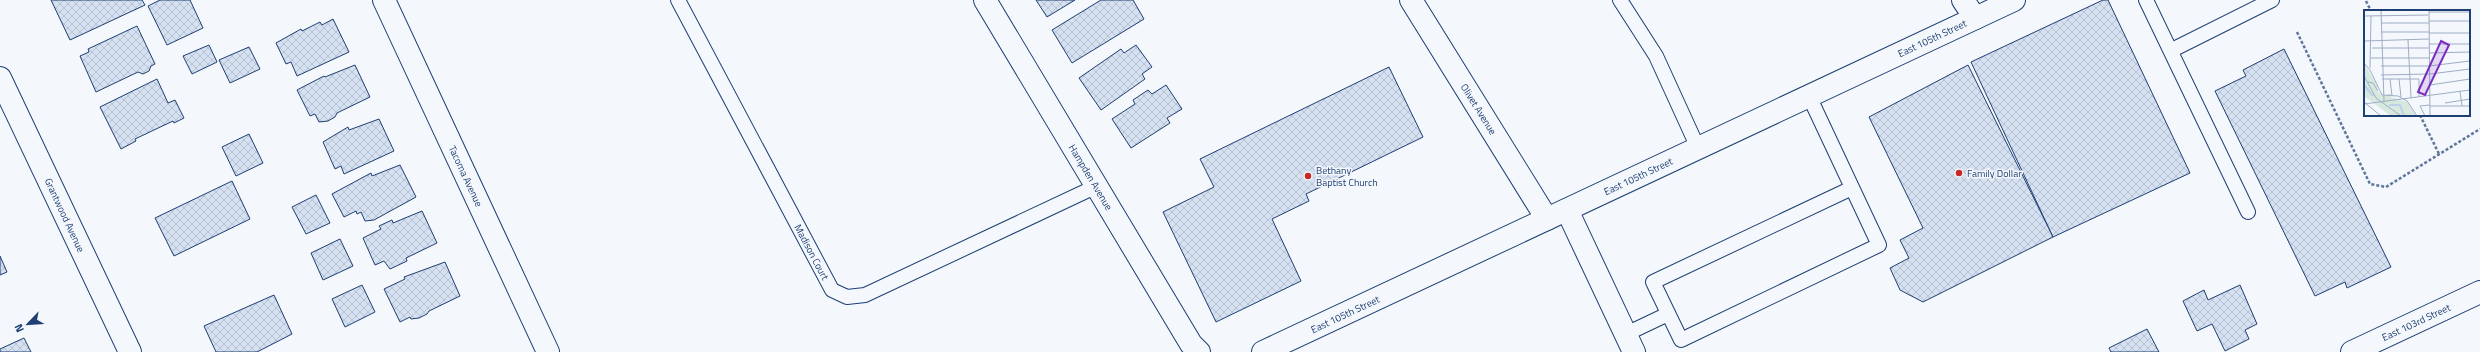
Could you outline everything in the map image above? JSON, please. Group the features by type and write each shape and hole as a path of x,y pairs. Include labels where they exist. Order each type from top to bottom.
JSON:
{"street":[{"name":"Tacoma Avenue","path":"384,0 548,352"},
{"name":"Hampden Avenue","path":"986,0 1191,344 1199,352"},
{"name":"Olivet Avenue","path":"1411,0 1547,219"},
{"path":"1963,0 1975,18"},
{"name":"East 105th Street","path":"1264,352 2014,0"},
{"name":"Grantwood Avenue","path":"0,78 130,352"},
{"path":"1567,210 1630,343"},
{"name":"East 103rd Street","path":"2352,352 2480,292"}],"lane":[{"name":"Madison Court","path":"678,0 832,290 847,297 865,295 1097,186"},
{"path":"1620,0 1656,56 1698,148"},
{"path":"2146,0 2172,50 2248,212"},
{"path":"2172,50 2272,0"},
{"path":"1809,96 1879,245 1681,340 1653,282 1852,188"},
{"path":"1630,343 1668,314"}],"path":[{"path":"2366,1 2370,10"},
{"path":"2297,32 2370,184 2386,187 2480,129"},
{"path":"2420,116 2439,154"}],"building":[{"path":"51,0 142,0 145,5 70,40"},
{"path":"160,0 190,0 203,28 167,45 148,6"},
{"path":"1036,0 1075,0 1047,17"},
{"path":"1101,0 1133,0 1144,19 1072,63 1052,30"},
{"path":"2103,0 2108,0 2190,173 2053,237 1971,62"},
{"path":"333,19 349,52 297,76 291,62 286,64 276,43 301,29 302,31 320,22 322,25"},
{"path":"137,26 155,64 151,66 149,71 143,74 138,72 96,92 80,56 89,52 88,49"},
{"path":"209,45 217,62 192,74 183,56"},
{"path":"1136,45 1152,67 1142,74 1145,79 1101,110 1079,78 1121,49 1124,53"},
{"path":"249,47 260,69 230,83 219,60"},
{"path":"2284,49 2391,267 2347,288 2345,282 2315,296 2215,91 2246,76 2243,70"},
{"path":"355,65 370,97 337,113 335,117 328,121 319,122 315,114 310,116 297,90 324,76 325,77"},
{"name":"Family Dollar","path":"1968,65 2053,237 1923,302 1900,290 1890,268 1909,258 1900,240 1923,228 1869,117"},
{"path":"1389,67 1423,137 1306,194 1309,201 1272,219 1301,281 1216,322 1163,212 1214,187 1200,159"},
{"path":"157,79 168,103 175,100 184,118 174,123 173,121 135,139 136,141 121,149 100,107"},
{"path":"1166,85 1182,109 1167,118 1170,123 1131,148 1112,119 1135,104 1133,100 1148,90 1152,94"},
{"path":"379,119 394,151 344,174 341,166 335,169 323,142 348,127 349,130"},
{"path":"249,134 263,163 236,176 222,147"},
{"path":"400,165 416,197 374,220 365,221 361,212 357,214 356,211 344,217 332,194 371,173 372,176"},
{"path":"232,181 250,219 174,256 155,218"},
{"path":"316,195 330,223 306,234 292,207"},
{"path":"422,211 437,243 406,258 407,261 390,269 384,261 375,265 363,238 381,229 379,226 392,220 393,223"},
{"path":"340,239 353,266 323,280 311,253"},
{"path":"0,256 7,272 0,275"},
{"path":"445,262 460,296 429,311 427,314 419,318 411,319 410,317 400,322 384,289 405,279 404,277"},
{"path":"362,285 375,312 345,327 332,299"},
{"path":"2240,285 2257,324 2245,330 2249,339 2225,351 2212,324 2197,331 2183,301 2204,290 2208,300"},
{"path":"274,295 292,334 257,352 216,352 204,326"},
{"path":"2147,329 2159,352 2111,352 2109,348"},
{"path":"24,338 31,352 0,352 0,349"}],"place":[{"name":"Family Dollar","path":"1959,173"},
{"name":"Bethany Baptist Church","path":"1308,176"}]}
